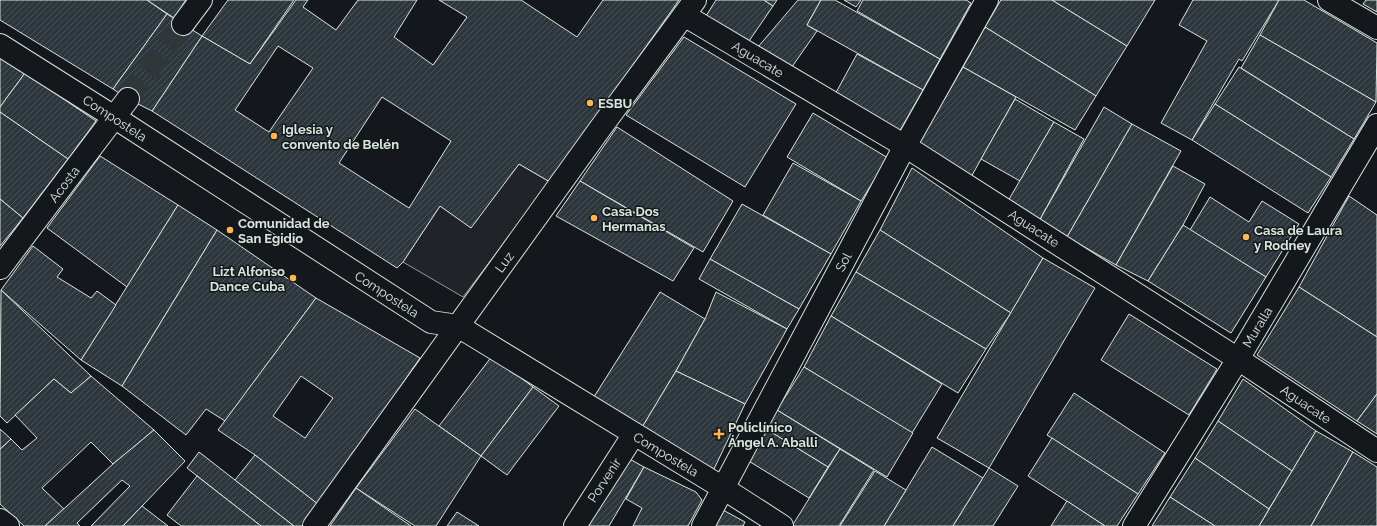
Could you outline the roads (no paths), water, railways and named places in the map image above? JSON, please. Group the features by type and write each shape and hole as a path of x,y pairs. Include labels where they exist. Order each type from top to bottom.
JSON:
{"street":[{"path":"183,24 201,0"},
{"name":"Sol","path":"702,526 905,146 987,0"},
{"path":"1329,0 1377,28"},
{"name":"Aguacate","path":"690,8 1238,359 1377,451"},
{"name":"Luz","path":"314,526 594,136 690,8"},
{"name":"Compostela","path":"0,45 431,322 458,326 723,488 782,526"},
{"name":"Acosta","path":"0,268 128,99"},
{"name":"Muralla","path":"1134,526 1238,359 1377,125"},
{"name":"Porvenir","path":"575,526 634,434"},
{"path":"0,520 8,526"}],"tunnel":[{"path":"128,99 183,24"}],"place":[{"name":"ESBU","path":"590,103"},
{"name":"Iglesia y convento de Belén","path":"274,136"},
{"name":"Casa Dos Hermanas","path":"594,218"},
{"name":"Comunidad de San Egidio","path":"230,230"},
{"name":"Casa de Laura y Rodney","path":"1246,237"},
{"name":"Lizt Alfonso Dance Cuba","path":"293,278"},
{"name":"Policlínico Ángel A. Aballi","path":"719,434"}]}
